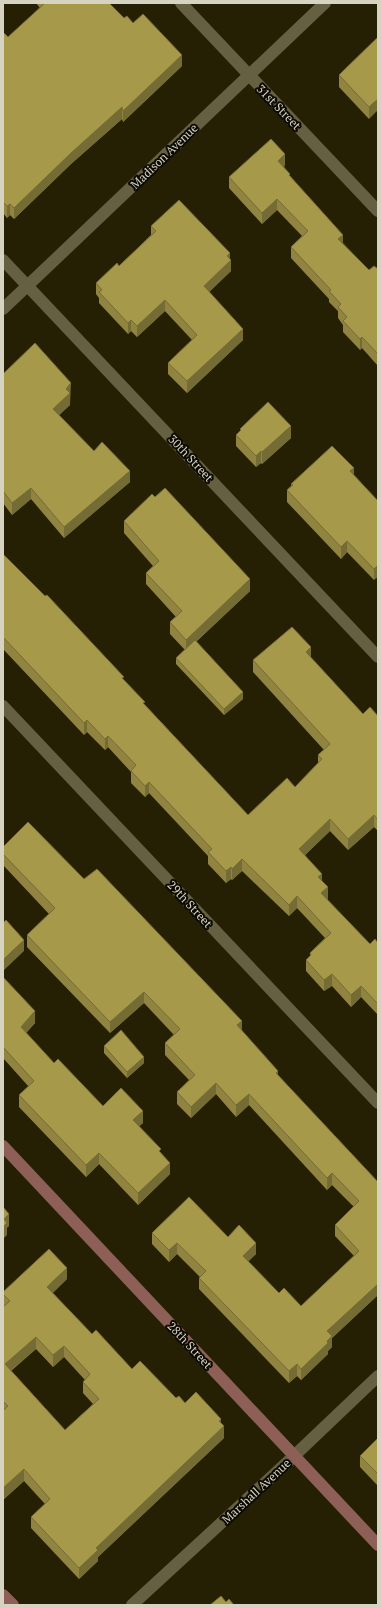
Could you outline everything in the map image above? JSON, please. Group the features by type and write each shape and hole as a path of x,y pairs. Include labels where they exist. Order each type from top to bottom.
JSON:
{"main road":[{"name":"28th Street","path":"3,1146 378,1545"},
{"path":"3,1595 13,1605"}],"street":[{"name":"31st Street","path":"180,3 378,211"},
{"name":"Madison Avenue","path":"3,309 325,3"},
{"name":"30th Street","path":"3,260 378,657"},
{"name":"29th Street","path":"3,706 378,1103"},
{"name":"Marshall Avenue","path":"132,1605 294,1456 378,1376"}],"building":[{"path":"45,3 109,3 124,18 127,16 133,23 143,14 182,55 123,111 122,107 71,153 14,208 10,204 7,206 3,202 3,32 8,37"},
{"path":"378,37 378,99 369,107 339,75"},
{"path":"271,139 285,154 278,161 343,235 338,239 369,270 374,266 378,269 378,354 362,337 360,339 343,321 347,317 338,307 341,304 329,291 331,290 291,247 308,231 277,199 262,213 229,177"},
{"path":"179,200 230,253 227,256 231,260 204,286 243,329 187,381 168,363 197,335 165,300 137,326 131,320 128,323 99,292 102,290 96,283 117,263 119,266 156,231 151,226"},
{"path":"35,343 71,383 66,389 70,393 53,409 94,451 102,442 130,471 64,527 31,488 12,503 3,491 3,374"},
{"path":"268,402 291,426 256,456 236,435 241,430 240,429"},
{"path":"332,446 354,468 350,471 378,501 378,565 374,569 347,541 341,547 287,490 293,485 291,484"},
{"path":"165,488 250,579 186,640 170,622 182,611 146,573 159,561 124,521 152,494 155,497"},
{"path":"3,554 45,596 47,595 124,677 122,678 145,702 143,703 248,815 287,778 295,787 322,759 318,755 330,744 253,660 292,627 311,647 306,652 363,714 370,707 378,716 378,820 374,815 348,839 330,819 299,849 322,874 318,877 328,887 321,893 370,944 375,939 378,943 378,1004 361,986 351,995 332,974 324,980 306,960 311,955 310,953 331,933 297,896 289,905 242,859 232,869 231,867 226,871 208,852 212,849 149,782 145,786 131,771 136,765 108,736 105,739 87,720 84,723 3,637"},
{"path":"195,640 243,692 224,709 176,658"},
{"path":"28,822 84,879 97,869 242,1021 237,1025 278,1071 276,1073 378,1182 378,1284 327,1331 332,1336 327,1341 328,1343 301,1369 297,1364 289,1371 199,1278 206,1271 177,1243 169,1250 152,1233 189,1197 228,1237 239,1225 256,1243 243,1256 279,1293 284,1288 301,1306 359,1251 335,1225 359,1201 332,1173 327,1178 249,1094 236,1105 216,1083 191,1107 177,1092 195,1075 165,1043 180,1029 144,992 110,1022 27,935 55,908 3,854 3,847"},
{"path":"6,920 24,940 3,960 3,923"},
{"path":"3,977 35,1011 21,1027 54,1063 58,1059 103,1106 121,1088 143,1111 133,1120 161,1149 159,1151 170,1163 138,1193 99,1153 86,1165 19,1095 34,1081 3,1047"},
{"path":"121,1030 144,1057 127,1072 104,1046"},
{"path":"3,1207 9,1214 4,1219 7,1223 3,1227"},
{"path":"49,1249 67,1268 47,1287 92,1334 96,1330 132,1369 140,1361 176,1398 179,1396 185,1403 196,1392 221,1419 219,1421 224,1426 96,1548 98,1550 79,1568 31,1517 50,1499 24,1469 3,1488 3,1411 8,1406 3,1401 3,1307 10,1301 3,1294 3,1292","holes":["36,1337 53,1355 64,1346 90,1374 83,1382 99,1399 65,1430 5,1364"]},
{"path":"378,1438 378,1474 360,1456"},
{"path":"221,1596 226,1602 229,1599 234,1605 210,1605"}]}
